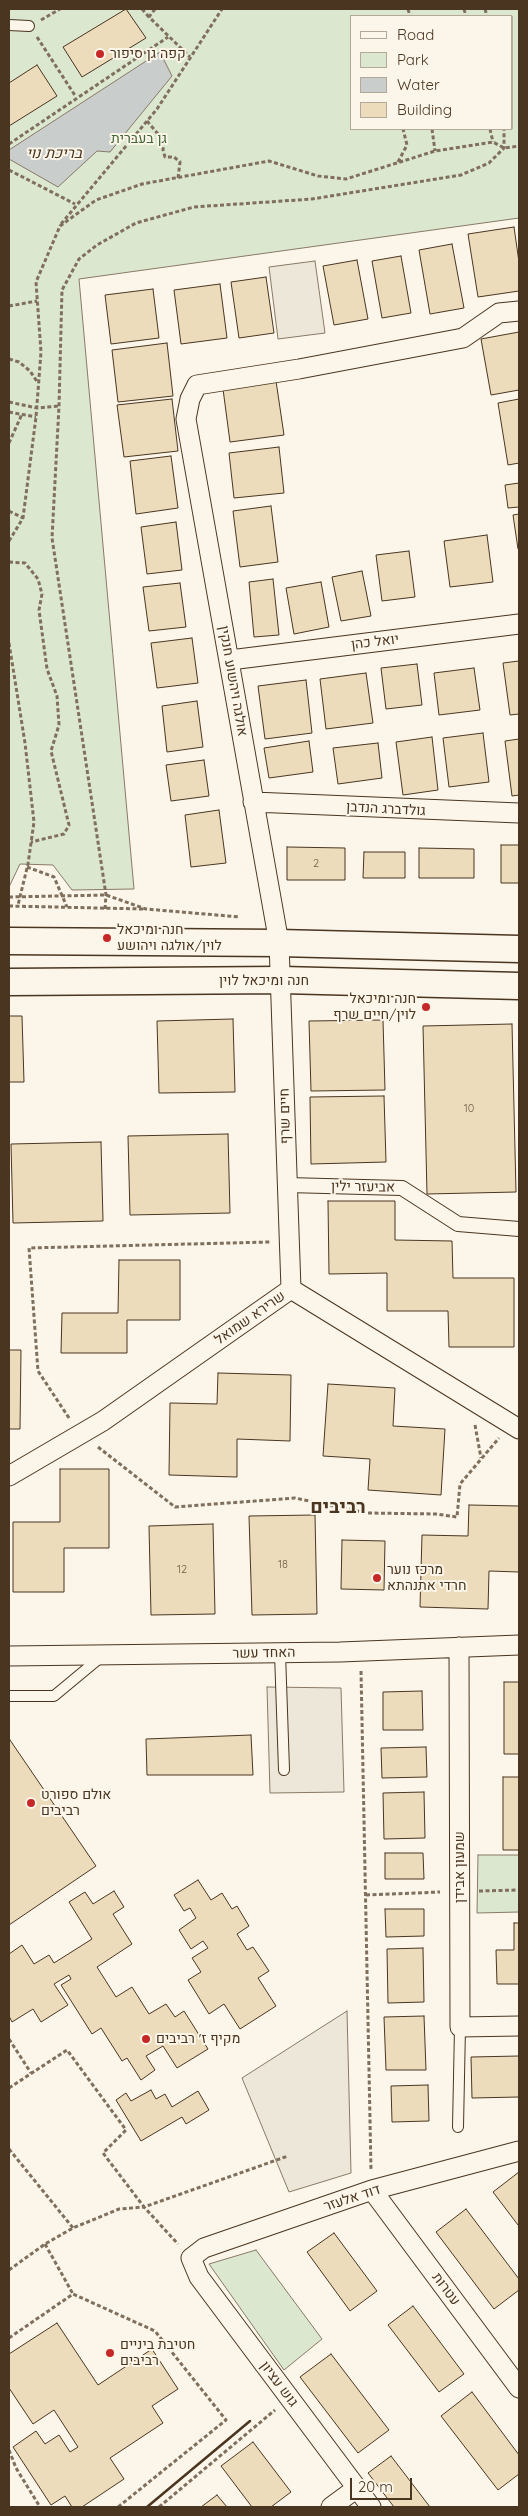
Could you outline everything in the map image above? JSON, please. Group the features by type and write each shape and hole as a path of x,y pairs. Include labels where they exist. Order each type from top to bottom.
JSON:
{"main road":[{"path":"9,941 277,932 519,949"},
{"name":"חנה ומיכאל לוין","path":"9,982 282,980 519,986"}],"street":[{"name":"אולגה ויהשוע חנקין","path":"277,932 186,419 190,399 197,385 299,369 463,338 499,313 519,311"},
{"name":"יואל כהן","path":"230,660 519,624"},
{"name":"גולדברג הנדבן","path":"253,802 519,813"},
{"name":"חיים שרף","path":"277,932 282,980 288,1242 291,1289"},
{"name":"אביעזר ילין","path":"287,1185 402,1188 458,1224 519,1229"},
{"name":"שרירא שמואל","path":"9,1476 103,1421 291,1289 515,1427"},
{"name":"האחד עשר","path":"9,1656 280,1653 519,1645"},
{"name":"שמעון אבידן","path":"459,1647 460,2027"},
{"path":"460,2027 519,2026"},
{"name":"דוד אלעזר","path":"191,2258 204,2248 372,2190 519,2151"},
{"name":"עטרות","path":"372,2190 519,2388"},
{"name":"גוש עציון","path":"191,2258 199,2278 371,2507"},
{"path":"331,2507 357,2488"}],"lane":[{"path":"9,25 29,26"},
{"path":"280,1653 284,1770"},
{"path":"9,1696 54,1696 103,1655"},
{"path":"458,2127 460,2027"}],"path":[{"path":"142,9 190,57"},
{"path":"149,17 155,9"},
{"path":"9,542 23,518 37,408 41,352 36,282 60,226 76,204 157,109 222,9"},
{"path":"29,26 76,98"},
{"path":"9,144 168,37"},
{"path":"147,121 164,141 165,157 174,157 180,162 178,178"},
{"path":"398,162 401,152 407,145 403,130"},
{"path":"432,130 435,151"},
{"path":"490,130 493,142"},
{"path":"105,909 106,895 52,538 60,406 62,290 80,258 136,223 194,207 312,199 461,175 489,163 504,148 504,130"},
{"path":"60,226 96,200 142,184 269,161 318,176 346,179 435,151 493,142 504,148 519,146"},
{"path":"9,170 76,204"},
{"path":"9,306 38,301"},
{"path":"9,359 19,362 30,371 39,383"},
{"path":"9,402 37,408 60,406"},
{"path":"9,412 36,417"},
{"path":"9,443 22,414"},
{"path":"9,511 23,518"},
{"path":"9,562 25,563 38,579 42,594 39,610 46,669 58,696 59,725 51,751 69,825 64,834 31,842"},
{"path":"9,643 26,743 34,822 28,867 18,897 18,905"},
{"path":"28,867 54,876 67,907"},
{"path":"9,897 106,895 146,909 277,932"},
{"path":"9,906 146,909"},
{"path":"288,1242 29,1248 38,1372 80,1435 175,1507 295,1498 367,1513 457,1516 460,1484 481,1459 515,1427"},
{"path":"471,1399 481,1459"},
{"path":"360,1651 372,2190"},
{"path":"9,2039 31,2073"},
{"path":"9,2088 67,2050 126,2130 103,2153 144,2207 165,2230"},
{"path":"9,2149 74,2228"},
{"path":"9,2270 45,2244 74,2228 119,2209 144,2207 288,2156"},
{"path":"45,2244 72,2294 155,2331 226,2420 118,2507"},
{"path":"9,2338 72,2294"},
{"path":"159,2507 289,2398"},
{"path":"9,2450 16,2468 40,2507"}],"green space":[{"name":"גן בעברית","path":"9,9 519,9 519,218 79,279 134,889 72,890 53,865 20,864 9,887"},
{"path":"478,1855 519,1855 519,1912 477,1913"},
{"path":"256,2250 322,2339 284,2370 209,2264"}],"shaded area":[{"path":"315,261 325,333 278,339 269,267"},
{"path":"267,1687 341,1688 344,1792 270,1793"},
{"path":"347,2011 351,2173 289,2192 242,2078"}],"water":[{"name":"בריכת נוי","path":"160,52 172,76 110,152 97,151 58,187 9,159 9,150"}],"building":[{"path":"126,9 146,38 82,77 63,47"},
{"path":"37,65 57,96 9,126 9,83"},
{"path":"514,227 519,262 519,291 478,297 468,234"},
{"path":"452,244 464,308 430,314 419,250"},
{"path":"401,256 411,313 382,318 372,261"},
{"path":"357,260 368,319 334,325 323,266"},
{"path":"266,277 274,333 239,338 231,282"},
{"path":"220,284 227,338 181,344 174,290"},
{"path":"153,289 159,338 111,344 105,295"},
{"path":"519,332 519,390 491,395 481,339"},
{"path":"167,343 173,396 118,402 112,350"},
{"path":"276,381 284,435 230,442 223,389"},
{"path":"172,399 178,451 124,457 117,405"},
{"path":"519,399 519,463 508,465 498,403"},
{"path":"279,447 284,493 234,498 229,453"},
{"path":"171,456 178,508 136,514 130,461"},
{"path":"519,483 519,507 508,508 505,485"},
{"path":"271,506 278,562 240,567 233,511"},
{"path":"519,514 519,548 518,549 513,515"},
{"path":"176,522 182,570 147,574 141,527"},
{"path":"487,535 493,582 450,587 444,541"},
{"path":"409,551 415,597 382,601 376,555"},
{"path":"362,571 371,616 341,621 332,577"},
{"path":"273,579 279,635 254,637 249,582"},
{"path":"321,582 329,627 294,634 286,588"},
{"path":"180,583 186,627 149,631 143,587"},
{"path":"192,638 198,683 157,688 151,643"},
{"path":"519,661 519,714 510,715 503,663"},
{"path":"417,664 422,705 386,709 381,668"},
{"path":"474,668 480,710 439,715 434,673"},
{"path":"366,673 373,723 326,729 320,679"},
{"path":"306,680 312,733 265,739 258,686"},
{"path":"197,701 203,747 167,752 162,706"},
{"path":"483,733 489,782 449,787 443,738"},
{"path":"432,737 438,790 403,795 396,742"},
{"path":"519,739 519,795 512,796 505,741"},
{"path":"309,741 313,772 269,778 264,748"},
{"path":"378,743 382,778 338,784 333,748"},
{"path":"204,760 209,796 171,801 166,765"},
{"path":"219,810 226,863 191,867 185,815"},
{"path":"501,845 519,845 519,883 501,883"},
{"path":"287,847 345,848 345,880 287,880"},
{"path":"419,848 474,849 474,878 419,878"},
{"path":"364,852 405,852 405,878 363,878"},
{"path":"9,1016 22,1016 24,1082 9,1082"},
{"path":"233,1019 235,1092 159,1093 157,1021"},
{"path":"383,1020 385,1090 311,1091 309,1021"},
{"path":"512,1024 516,1192 427,1194 423,1026"},
{"path":"384,1096 386,1162 311,1164 310,1097"},
{"path":"228,1134 230,1213 130,1215 128,1136"},
{"path":"101,1142 103,1221 13,1223 11,1144"},
{"path":"328,1201 395,1201 395,1240 452,1241 453,1278 514,1278 514,1347 449,1347 448,1311 387,1311 387,1273 329,1274"},
{"path":"119,1260 180,1260 180,1320 127,1320 127,1353 61,1353 62,1313 118,1313"},
{"path":"9,1350 21,1350 20,1429 9,1429"},
{"path":"218,1373 291,1375 290,1441 237,1439 237,1477 169,1475 170,1403 217,1404"},
{"path":"328,1384 395,1388 393,1426 445,1429 441,1495 368,1490 370,1459 323,1456"},
{"path":"60,1469 109,1469 109,1548 64,1548 64,1592 13,1592 13,1522 60,1522"},
{"path":"469,1505 519,1506 519,1572 489,1571 488,1609 420,1607 422,1535 468,1536"},
{"path":"315,1515 317,1614 252,1615 249,1516"},
{"path":"213,1524 215,1614 151,1615 149,1526"},
{"path":"342,1540 385,1541 384,1590 341,1589"},
{"path":"504,1682 519,1682 519,1754 504,1754"},
{"path":"422,1691 423,1730 383,1730 383,1692"},
{"path":"251,1735 253,1775 147,1775 146,1739"},
{"name":"אולם ספורט רביבים","path":"9,1741 96,1866 9,1925"},
{"path":"426,1747 427,1777 382,1778 381,1748"},
{"path":"503,1777 519,1777 519,1850 503,1850"},
{"path":"424,1792 425,1838 384,1839 383,1793"},
{"path":"385,1853 423,1853 424,1879 385,1879"},
{"path":"198,1880 211,1900 222,1893 232,1909 237,1906 249,1926 237,1934 247,1950 253,1947 269,1971 258,1978 276,2006 240,2029 224,2004 209,2014 188,1980 201,1972 192,1958 208,1948 203,1941 191,1949 179,1930 196,1918 190,1908 184,1911 174,1895"},
{"path":"114,1891 124,1907 113,1914 132,1944 97,1967 116,1997 132,1987 149,2014 166,2004 175,2017 184,2011 208,2049 177,2068 163,2046 146,2056 155,2070 141,2080 127,2058 122,2061 101,2028 92,2034 61,1985 71,1979 69,1975 54,1984 68,2005 41,2022 33,2009 12,2022 9,2016 9,1954 22,1945 34,1964 49,1955 54,1963 92,1939 69,1902 85,1892 93,1904"},
{"path":"385,1909 424,1909 424,1936 386,1937"},
{"path":"514,1923 519,1923 519,1984 497,1984 496,1950 514,1950"},
{"path":"423,1948 424,2002 388,2003 387,1949"},
{"path":"424,2016 426,2070 386,2070 384,2017"},
{"path":"519,2056 519,2097 472,2098 471,2057"},
{"path":"428,2085 429,2121 392,2122 391,2086"},
{"path":"151,2090 156,2099 165,2094 172,2107 198,2091 209,2110 186,2124 182,2117 141,2141 116,2100 126,2093 131,2101"},
{"path":"519,2172 519,2224 518,2225 493,2192"},
{"path":"466,2209 519,2279 519,2290 494,2309 436,2232"},
{"path":"334,2233 377,2291 350,2311 307,2252"},
{"path":"413,2306 464,2374 439,2392 388,2325"},
{"path":"57,2323 98,2385 152,2349 178,2389 152,2406 163,2423 110,2458 124,2479 82,2507 72,2507 65,2496 51,2505 13,2447 36,2431 45,2444 59,2435 70,2452 78,2447 54,2410 33,2424 9,2388 9,2354"},
{"path":"331,2354 389,2430 358,2453 300,2377"},
{"path":"472,2392 519,2455 519,2474 498,2490 441,2416"},
{"path":"253,2442 291,2492 271,2507 252,2507 221,2466"},
{"path":"391,2456 430,2507 394,2507 368,2473"},
{"path":"217,2495 227,2507 201,2507"}],"wall":[{"path":"147,2507 250,2421"}],"place":[{"name":"קפה גן סיפור","path":"100,54"},
{"name":"חנה ומיכאל לוין/אולגה ויהושע","path":"107,938"},
{"name":"חנה ומיכאל לוין/חיים שרף","path":"426,1007"},
{"name":"מרכז נוער חרדי אתנהתא","path":"377,1578"},
{"name":"אולם ספורט רביבים","path":"31,1803"},
{"name":"מקיף ז' רביבים","path":"146,2039"},
{"name":"חטיבת ביניים רביבים","path":"110,2353"}],"district":[{"name":"רביבים","path":"338,1507"}]}
